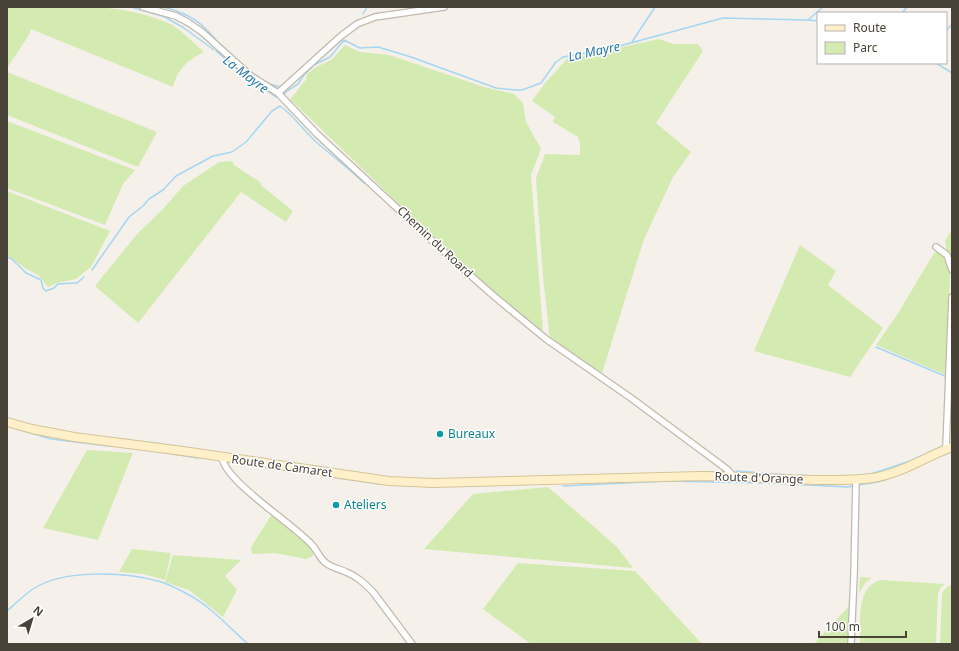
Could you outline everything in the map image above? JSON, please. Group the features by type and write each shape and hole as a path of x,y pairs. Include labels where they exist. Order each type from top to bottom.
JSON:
{"main road":[{"name":"Route de Camaret","path":"7,422 54,434 411,483 561,481"},
{"name":"Route d'Orange","path":"561,481 733,476 856,480 891,474 949,448"}],"street":[{"name":"Chemin du Roard","path":"143,7 176,16 189,23 251,76 278,94 317,134 495,297 546,339 631,398 728,470 733,476"},
{"path":"278,94 341,36 357,24 375,17 444,7"},
{"path":"936,247 946,255 952,270"},
{"path":"949,448 946,447 952,297"},
{"path":"222,457 224,467 242,486 277,514 314,547 326,564 358,578 366,585 373,592 412,644"},
{"path":"851,644 856,480"}],"green space":[{"path":"68,6 109,8 129,11 149,16 172,25 204,52 193,58 180,70 173,87 31,29 29,35 7,68 7,7"},
{"path":"659,39 673,44 698,44 703,51 656,123 691,152 673,177 644,239 602,373 550,340 543,276 536,178 545,154 580,155 580,144 578,137 553,122 555,117 532,101 545,83 567,59"},
{"path":"345,45 360,52 389,55 484,87 514,94 523,103 526,122 541,149 531,175 543,331 536,328 461,264 290,99 306,80 307,74 316,67 331,60"},
{"path":"7,72 157,132 138,167 7,115"},
{"path":"7,121 135,170 123,184 105,225 7,188"},
{"path":"232,161 234,165 260,182 262,186 293,211 286,222 241,192 138,323 95,286 137,234 162,210 183,186 219,162"},
{"path":"7,191 110,231 91,267 76,279 57,283 48,287 38,275 7,255"},
{"path":"952,230 952,258 947,252 945,241"},
{"path":"800,245 836,271 828,285 883,328 850,377 754,351"},
{"path":"938,252 943,256 950,274 946,375 876,345 897,315 934,253"},
{"path":"87,450 133,453 98,540 43,528"},
{"path":"548,487 617,547 633,568 424,549 473,494"},
{"path":"272,514 312,548 313,556 306,559 275,553 252,554 251,547"},
{"path":"132,549 171,553 165,580 143,574 119,572"},
{"path":"173,555 241,560 225,576 237,590 223,617 189,590 165,582"},
{"path":"518,563 635,571 702,644 531,644 483,609"},
{"path":"860,577 872,578 866,582 859,593"},
{"path":"881,580 945,584 941,587 938,593 936,644 860,644 860,617 863,598 867,590 873,584"},
{"path":"952,584 952,644 940,644 942,593"},
{"path":"849,606 847,644 814,644"}],"waterway":[{"name":"La Mayre","path":"131,7 165,17 184,28 214,50"},
{"path":"164,7 182,13 196,20 208,30 220,45"},
{"path":"363,14 367,7"},
{"path":"632,42 655,7"},
{"name":"La Mayre","path":"817,12 823,7"},
{"path":"903,12 907,7"},
{"name":"La Mayre","path":"283,96 287,91 298,84 304,75 314,65 330,57 344,40 360,48 378,47 411,57 496,88 522,90 541,83 556,62 563,57 612,48 723,18 808,20 817,12"},
{"name":"La Mayre","path":"808,20 817,21"},
{"path":"947,30 952,24"},
{"name":"La Mayre","path":"216,51 244,75 276,97"},
{"path":"938,64 952,73"},
{"path":"269,84 281,87"},
{"path":"92,270 129,217 149,199 163,190 176,176 213,156 232,152 246,142 272,111 280,106 290,114 315,141 364,183"},
{"path":"7,257 12,259 26,273 41,280 43,288 46,291 54,288 58,284 77,283 84,277"},
{"path":"876,347 947,377"},
{"path":"7,418 21,422"},
{"path":"7,426 51,439 109,446"},
{"path":"94,436 163,444"},
{"path":"868,475 910,461 943,446"},
{"path":"941,456 952,452"},
{"path":"166,453 198,458"},
{"path":"228,462 379,484"},
{"path":"736,471 790,475"},
{"path":"706,472 724,472"},
{"path":"799,475 815,476"},
{"path":"426,479 437,479"},
{"path":"858,485 887,479"},
{"path":"563,486 667,481 768,483 849,487 854,485"},
{"path":"7,611 33,589 61,578 94,574 112,574 144,578 162,582 197,600 212,611 248,644"}],"place":[{"name":"Bureaux","path":"440,434"},
{"name":"Ateliers","path":"336,505"}]}
